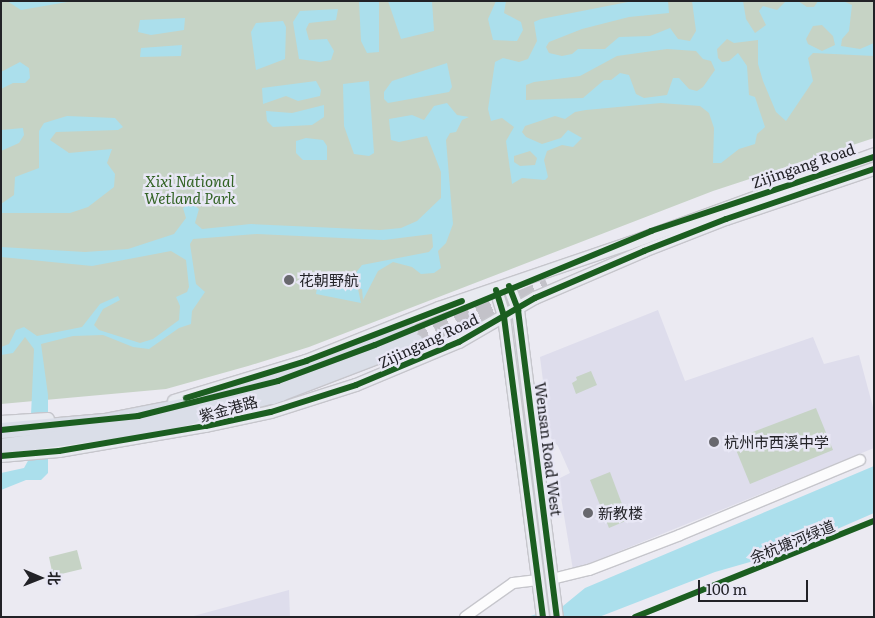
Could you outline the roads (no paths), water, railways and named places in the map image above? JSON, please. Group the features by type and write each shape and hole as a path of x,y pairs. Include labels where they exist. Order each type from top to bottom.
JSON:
{"highway":[{"path":"174,431 280,387 413,336"},
{"path":"169,403 280,387"},
{"name":"紫金港路","path":"1,446 27,449 58,434 157,426 280,387"},
{"path":"58,434 113,413"},
{"path":"1,430 26,424 58,434 116,441"}],"main road":[{"name":"Zijingang Road","path":"113,413 169,403 306,361 439,308 509,286 874,154"},
{"name":"Zijingang Road","path":"116,441 271,412 356,386 459,342 518,310 535,298 644,251 726,219 874,169"},
{"name":"Wensan Road West","path":"509,286 518,310 557,617"},
{"name":"Wensan Road West","path":"496,290 504,317 542,611"},
{"path":"1,422 26,424"},
{"path":"1,456 27,449"}],"street":[{"path":"552,579 588,570 680,535 860,460"},
{"path":"465,617 513,583 538,580"}],"water":[{"path":"7,1 73,1 21,10"},
{"path":"359,1 379,1 379,52 367,53 361,41"},
{"path":"388,1 432,1 434,31 401,39"},
{"path":"496,1 506,1 504,13 521,22 523,30 517,41 493,40 488,19"},
{"path":"633,1 668,1 669,13 629,17 582,29 549,42 546,47 549,53 562,56 572,54 578,49 605,49 619,37 650,36 670,28 678,39 690,41 696,31 692,1 743,1 746,19 755,33 766,25 759,11 763,6 777,10 786,1 798,1 807,7 814,7 818,1 843,1 852,5 849,31 842,39 841,46 860,49 874,43 874,56 813,53 808,58 813,81 786,121 776,112 763,81 758,64 758,40 734,43 727,39 717,49 718,58 722,62 729,61 738,53 747,66 749,95 755,97 765,127 757,134 755,144 739,149 721,163 713,163 714,128 709,113 700,106 661,103 586,110 575,112 565,119 555,116 525,126 522,132 526,137 542,144 561,138 568,130 582,138 573,147 562,145 547,151 544,160 548,177 545,180 522,178 512,184 506,141 514,127 502,118 491,121 488,109 495,62 503,58 519,62 528,59 537,41 534,22","holes":["822,25 833,36 835,45 822,51 808,44 806,39 813,26","667,49 696,51 703,59 711,61 715,70 703,87 697,91 689,89 679,78 673,78 667,95 644,98 636,94 629,75 620,73 611,80 604,80 583,98 526,100 526,85 534,82 580,76 617,56","530,151 537,158 535,165 520,166 514,162 514,156"]},
{"path":"338,9 336,20 309,23 306,29 309,40 327,39 334,51 331,60 320,62 299,59 293,22 300,11"},
{"path":"185,18 184,30 151,35 138,32 140,20"},
{"path":"283,21 286,27 285,59 256,70 251,32 256,23"},
{"path":"182,45 181,56 140,57 141,48"},
{"path":"20,62 29,68 30,78 25,83 13,83 1,89 1,72"},
{"path":"447,63 452,87 449,92 388,103 384,99 384,92 392,81"},
{"path":"316,81 321,90 320,96 298,101 286,96 263,104 262,88"},
{"path":"369,81 374,153 369,156 354,154 344,126 343,84"},
{"path":"447,103 457,115 469,117 462,120 456,132 450,133 446,140 453,224 446,243 438,251 441,268 434,273 421,274 412,267 393,262 378,271 363,300 362,289 358,289 361,303 316,294 318,282 348,283 362,265 429,252 433,247 432,234 384,240 257,234 193,239 190,244 196,284 205,292 192,311 191,324 179,328 149,349 133,347 103,335 73,336 41,344 48,395 48,473 41,480 26,480 1,490 1,473 24,468 29,459 34,349 25,337 13,353 1,355 1,347 9,344 16,330 24,327 37,336 82,327 100,304 118,296 120,300 103,309 94,325 99,330 140,343 153,339 179,320 180,306 176,297 187,292 189,287 186,260 171,251 92,266 1,257 1,247 85,252 128,249 174,234 186,218 183,208 191,203 199,209 195,223 202,229 251,224 380,230 401,228 417,221 441,198 441,172 427,136 399,142 391,140 389,119 412,115 424,120 434,106"},
{"path":"324,105 324,117 312,125 273,127 267,121 266,111 292,113"},
{"path":"67,116 115,118 123,127 118,130 56,132 50,140 69,153 112,149 107,163 115,174 114,187 88,207 70,213 1,213 1,204 14,195 15,177 39,168 39,131 44,123"},
{"path":"23,128 24,135 19,143 1,151 1,130"},
{"path":"306,138 323,140 327,146 327,160 303,160 296,153 296,141"},
{"path":"874,466 874,513 782,553 715,572 599,617 527,617 563,606 585,588"}],"tunnel":[{"path":"415,341 548,286"},
{"path":"410,330 506,290"}],"place":[{"name":"花朝野航","path":"289,280"},
{"name":"杭州市西溪中学","path":"714,442"},
{"name":"新教楼","path":"588,513"}],"park label":[{"name":"Xixi National Wetland Park","path":"190,188"}]}
